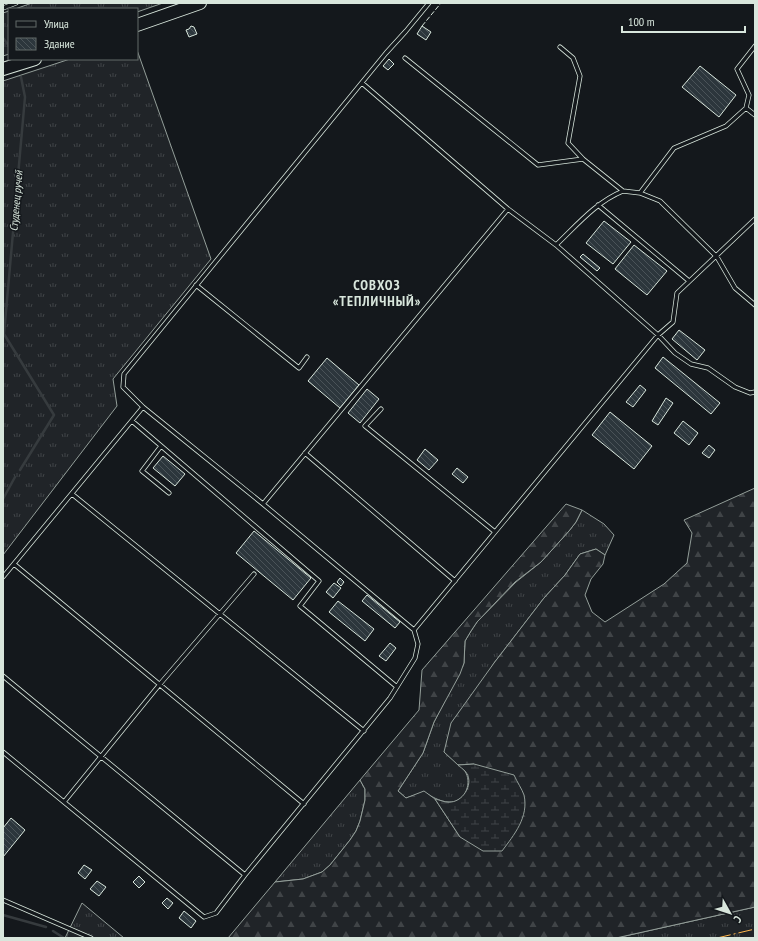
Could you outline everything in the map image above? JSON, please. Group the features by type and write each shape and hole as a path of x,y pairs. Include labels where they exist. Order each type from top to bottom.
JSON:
{"main road":[{"path":"138,25 200,3"},
{"path":"3,70 32,60"}],"lane":[{"path":"3,8 16,3"},
{"path":"3,752 204,917 216,913 245,875 364,731 390,698 414,658 418,644 414,630 264,504 144,407 123,387 124,374 362,82 429,3"},
{"path":"640,193 674,148 726,126 746,108 749,95 737,69 755,46"},
{"path":"560,47 573,58 580,76 568,143 583,159 624,191"},
{"path":"405,58 538,165 583,159"},
{"path":"362,82 508,208 556,245 658,335 675,353 691,364 708,368 735,387 750,393 755,392"},
{"path":"746,108 755,115"},
{"path":"556,245 598,205 612,196 624,191 640,193 660,201 717,257 736,288 755,305"},
{"path":"598,205 689,281"},
{"path":"264,504 508,208"},
{"path":"414,630 658,335 673,322 677,293 717,257 755,219"},
{"path":"196,285 299,368 307,357"},
{"path":"3,577 144,407"},
{"path":"381,409 365,426 495,532"},
{"path":"132,421 319,581 300,606 397,687"},
{"path":"161,446 142,471 169,493"},
{"path":"305,453 455,581"},
{"path":"72,494 364,731"},
{"path":"14,564 304,804"},
{"path":"64,802 100,756 219,613 254,574"},
{"path":"3,676 245,875"},
{"path":"3,900 91,938"}],"green space":[{"path":"32,3 163,3 138,12 138,8 18,8"},
{"path":"8,11 8,54 3,56 3,13"},
{"path":"138,53 211,259 113,379 117,406 3,555 3,81 67,60 138,60"},
{"path":"755,488 755,907 616,938 228,938 275,882 303,879 322,872 330,865 350,840 360,821 365,800 365,789 360,780 419,710 422,670 566,504 582,510 576,522 541,562 515,582 477,622 465,641 464,663 460,674 434,722 423,753 398,791 406,798 424,791 435,799 460,837 474,764 458,765 444,752 451,723 494,663 544,598 565,575 580,554 596,549 605,555 603,564 591,579 585,595 592,612 605,622 664,584 687,563 692,533 684,520"},
{"path":"582,510 604,524 614,535 605,555 596,549 580,554 565,575 544,598 494,663 444,752 466,773 468,783 463,796 454,802 442,801 424,792 406,798 398,791 423,753 434,722 464,663 465,641 471,631 477,622 516,582 541,562 569,531 576,522"},
{"path":"474,764 514,775 524,795 525,803 522,818 516,832 502,851 483,851 460,837 435,799 449,802 456,801 464,795 467,790 469,780 468,775 458,765"},
{"path":"360,780 365,789 365,800 360,821 350,840 330,865 322,872 303,879 275,882"},
{"path":"82,903 124,938 65,938"},
{"path":"755,907 755,938 616,938"}],"building":[{"path":"191,26 194,27 197,34 189,37 186,30"},
{"path":"422,26 431,32 426,40 417,34"},
{"path":"389,59 394,64 388,70 383,66"},
{"path":"700,66 736,95 719,117 682,87"},
{"path":"604,221 631,242 613,264 586,243"},
{"path":"634,245 667,271 647,295 615,269"},
{"path":"583,254 600,268 597,271 580,257"},
{"path":"679,330 705,350 697,360 672,339"},
{"path":"663,357 720,403 711,414 655,368"},
{"path":"327,358 359,385 340,408 308,381"},
{"path":"640,385 646,390 633,407 626,402"},
{"path":"367,389 379,399 360,423 348,413"},
{"path":"666,398 673,403 658,425 652,421"},
{"path":"610,412 652,446 634,469 592,435"},
{"path":"683,421 698,433 689,445 674,433"},
{"path":"709,445 715,450 709,458 702,453"},
{"path":"425,449 438,460 429,470 417,460"},
{"path":"163,456 185,474 175,486 153,468"},
{"path":"457,468 468,477 463,483 452,474"},
{"path":"254,531 311,578 293,600 236,553"},
{"path":"340,578 344,582 341,586 337,582"},
{"path":"334,583 341,588 333,598 326,592"},
{"path":"367,595 400,622 395,628 362,601"},
{"path":"338,601 374,629 365,641 329,612"},
{"path":"390,643 396,648 386,661 379,656"},
{"path":"11,818 25,830 3,857 3,828"},
{"path":"84,865 92,870 85,879 78,873"},
{"path":"139,876 145,882 139,888 133,882"},
{"path":"97,881 106,887 99,896 90,889"},
{"path":"167,898 173,903 168,909 162,903"},
{"path":"184,911 196,921 191,928 179,918"}],"waterway":[{"name":"Студенец ручей","path":"3,38 8,45"},
{"name":"Студенец ручей","path":"20,470 54,415 4,334 25,97 21,77"},
{"name":"Студенец ручей","path":"3,499 15,477"},
{"name":"Студенец ручей","path":"3,915 46,927"},
{"name":"Студенец ручей","path":"53,931 64,938"}],"fence":[{"path":"422,26 441,3"}],"power":[{"path":"717,938 755,929"}],"district":[{"name":"СОВХОЗ «ТЕПЛИЧНЫЙ»","path":"377,294"}]}
